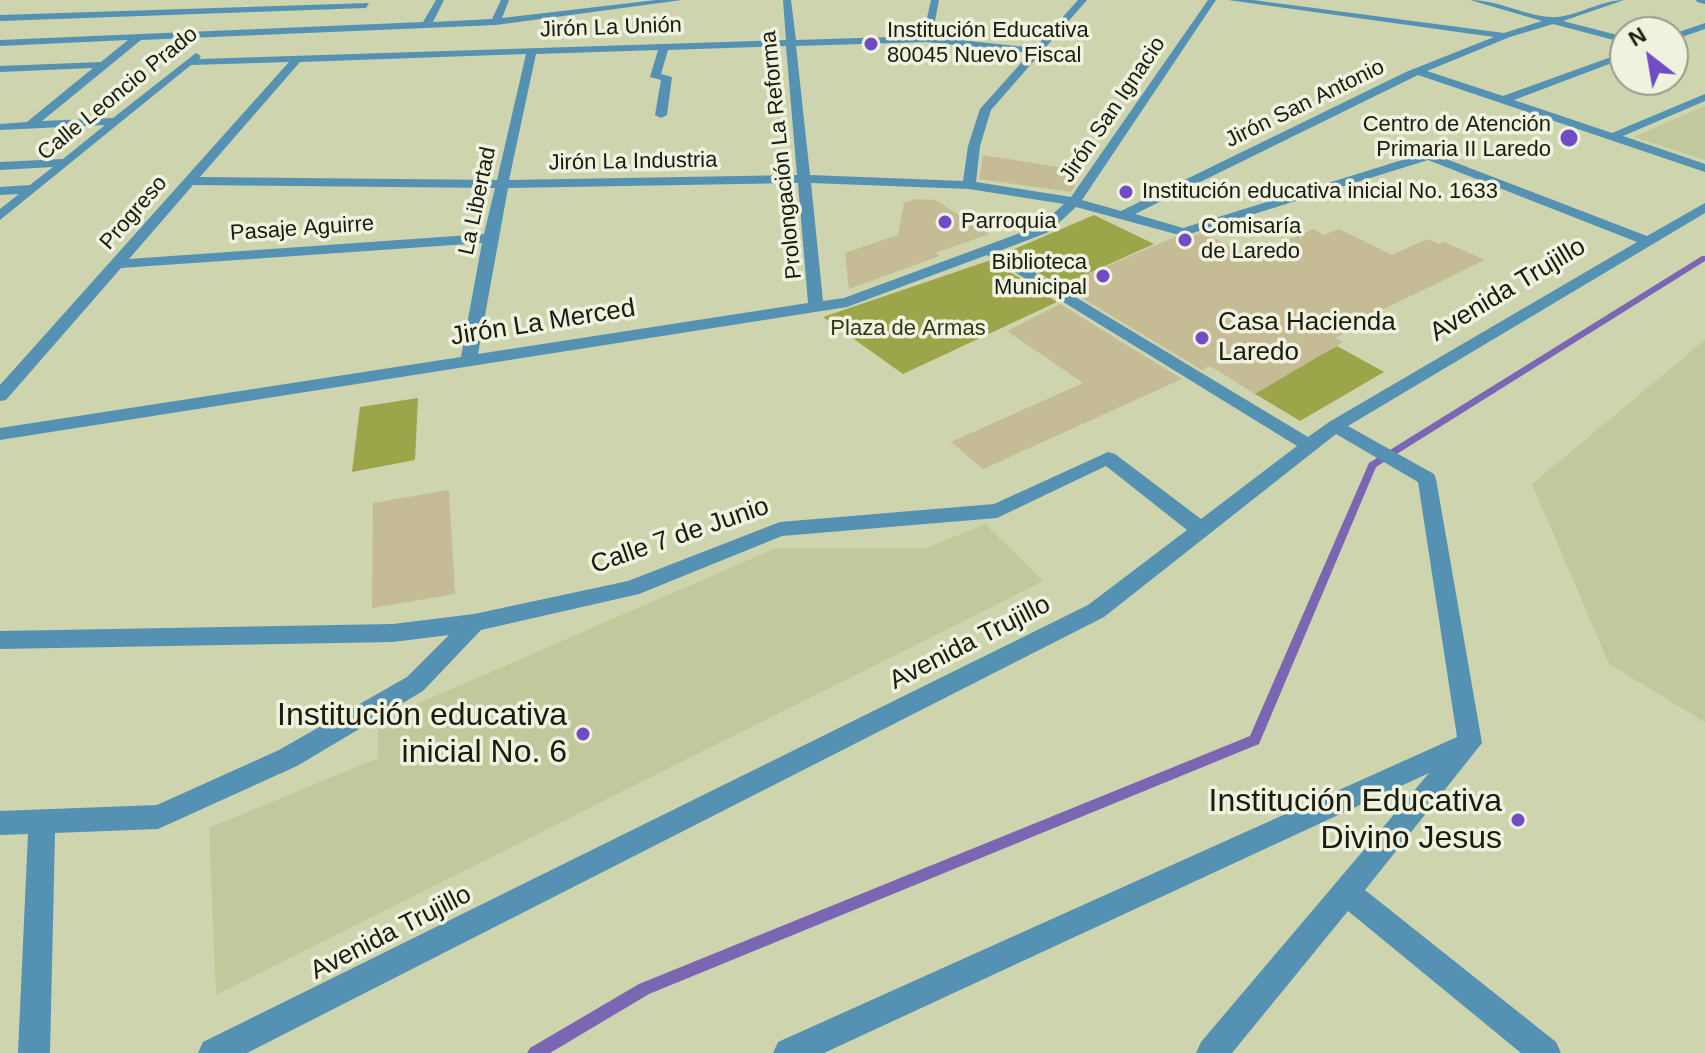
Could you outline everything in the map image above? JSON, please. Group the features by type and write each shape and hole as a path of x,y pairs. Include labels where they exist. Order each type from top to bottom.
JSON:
{"street":[{"path":"29,126 184,0"},
{"path":"426,26 440,0"},
{"path":"496,22 505,0"},
{"path":"567,15 570,0"},
{"path":"0,43 496,22 678,0"},
{"name":"Prolongación La Reforma","path":"787,0 816,306"},
{"path":"927,39 935,0"},
{"path":"969,185 974,146 986,109 1083,0"},
{"name":"Jirón San Ignacio","path":"1074,202 1212,0"},
{"path":"1232,0 1507,35"},
{"path":"1475,0 1609,35"},
{"name":"Jirón San Antonio","path":"1125,214 1417,71 1507,35 1620,0"},
{"path":"0,18 368,2"},
{"path":"346,28 368,2"},
{"name":"Calle Leoncio Prado","path":"0,216 112,121 225,34"},
{"name":"Jirón La Unión","path":"188,62 927,39 1035,51"},
{"path":"661,115 667,77 655,77 664,47"},
{"name":"La Libertad","path":"469,361 490,238 532,51"},
{"name":"Progreso","path":"0,396 298,58"},
{"path":"1504,100 1609,61"},
{"path":"2,71 104,65"},
{"path":"1417,71 1705,168"},
{"path":"1612,137 1705,97"},
{"path":"0,127 112,121"},
{"path":"1074,202 1183,232 1428,156 1645,240"},
{"path":"0,166 67,162"},
{"name":"Jirón La Industria","path":"192,181 502,184 806,179 969,185 1074,202"},
{"path":"0,191 34,189"},
{"name":"Jirón La Merced","path":"0,434 847,302 1044,229 1074,202"},
{"name":"Avenida Trujillo","path":"214,1053 1096,611 1335,426 1705,207"},
{"name":"Pasaje Aguirre","path":"118,264 490,238"},
{"path":"988,250 1309,446"},
{"path":"1212,1053 1470,743 1427,479 1335,426"},
{"name":"Calle 7 de Junio","path":"0,640 393,633 474,623 631,588 780,529 997,511 1108,458 1200,529"},
{"path":"0,823 158,817 288,758 415,684 474,623"},
{"path":"789,1053 1470,743"},
{"path":"34,1053 42,821"},
{"path":"1346,892 1545,1053"}],"shaded area":[{"path":"1705,106 1705,160 1634,137"},
{"path":"1705,340 1705,722 1609,664 1532,484"},
{"path":"985,524 1043,581 216,995 209,828 378,758 378,721 776,548 927,548"}],"green space":[{"path":"1094,215 1154,244 1060,286 1005,253"},
{"name":"Plaza de Armas","path":"991,260 1057,302 903,374 823,317"},
{"path":"1337,346 1384,372 1300,421 1252,392"},
{"path":"418,398 415,460 352,472 360,407"}],"building":[{"path":"983,155 1077,170 1074,187 1071,192 979,179"},
{"path":"915,199 935,200 989,234 936,253 940,256 849,289 845,253 898,235 904,203"},
{"path":"1313,229 1324,235 1339,229 1392,255 1427,239 1439,244 1444,242 1485,260 1361,320 1366,323 1335,338 1343,342 1255,394 1210,366 1202,370 1077,295 1085,291 1070,282 1175,237 1184,239 1204,233 1249,256"},
{"path":"1060,304 1182,379 983,469 951,442 1083,383 1007,331"},
{"path":"449,490 455,594 372,608 373,503"}],"waterway":[{"path":"535,1053 644,989 1255,740 1372,465 1705,258"}],"place":[{"name":"Institución Educativa 80045 Nuevo Fiscal","path":"871,44"},
{"name":"Centro de Atención Primaria II Laredo","path":"1569,138"},
{"name":"Institución educativa inicial No. 1633","path":"1126,192"},
{"name":"Parroquia","path":"945,222"},
{"name":"Comisaría de Laredo","path":"1185,240"},
{"name":"Biblioteca Municipal","path":"1103,276"},
{"name":"Casa Hacienda Laredo","path":"1202,338"},
{"name":"Institución educativa inicial No. 6","path":"583,734"},
{"name":"Institución Educativa Divino Jesus","path":"1518,820"}]}
